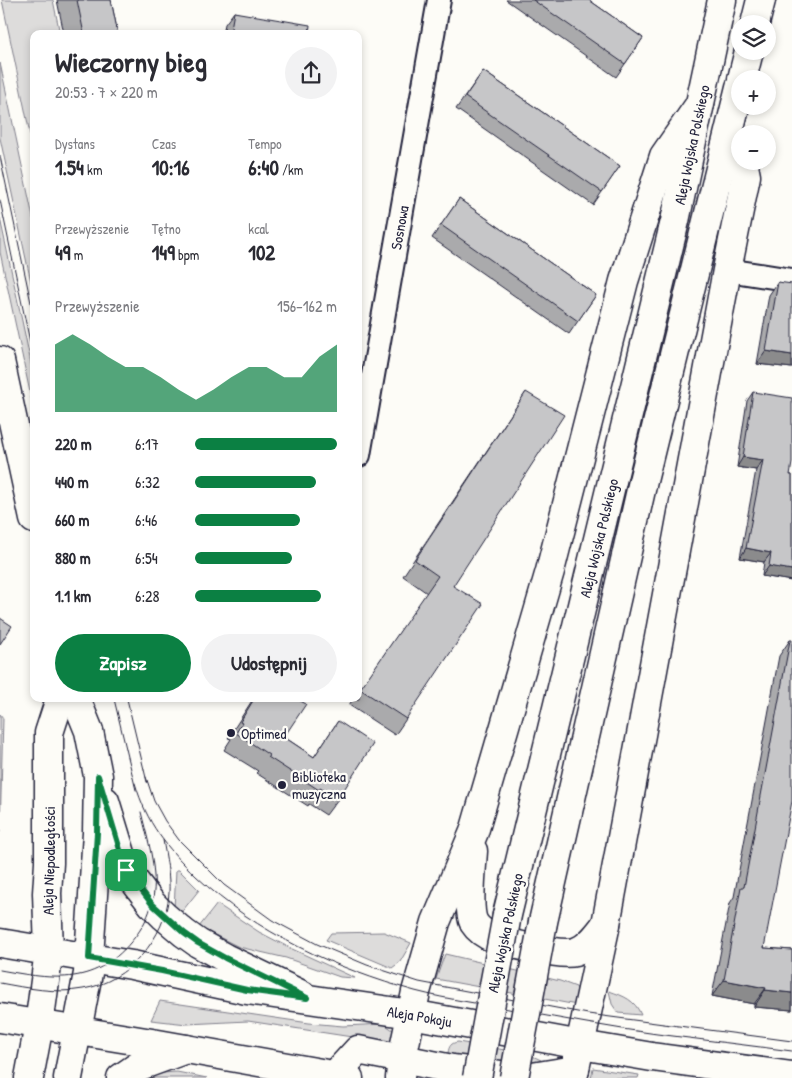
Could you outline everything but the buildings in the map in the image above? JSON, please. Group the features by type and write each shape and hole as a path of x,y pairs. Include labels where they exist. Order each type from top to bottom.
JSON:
{"main road":[{"name":"Aleja Wojska Polskiego","path":"477,1078 507,915 671,238 722,0"},
{"path":"757,15 761,0"},
{"path":"401,1068 411,1014 436,922 474,832 550,571 624,281 664,156 700,104"},
{"name":"Aleja Wojska Polskiego","path":"514,1078 543,922 642,481 734,115"},
{"path":"0,1018 340,1077 358,1050 401,1068 452,1069 526,1078 576,1064 606,924 746,176 745,170"},
{"path":"0,361 30,500"},
{"name":"Aleja Niepodległości","path":"29,1078 39,1025 49,952 47,893 49,863 49,733 59,702"},
{"path":"77,702 89,732 98,776 126,870 158,910 198,943 307,998"},
{"path":"68,1078 78,1032 89,958 97,833 98,776"},
{"path":"474,832 471,907 475,925 481,932 494,939 564,953 582,950 592,942 606,924"},
{"name":"Aleja Pokoju","path":"0,943 162,971 247,990 411,1014 576,1064 652,1057 792,1076"},
{"path":"121,1078 137,1067 186,1049"}],"street":[{"name":"Sosnowa","path":"362,438 439,0"},
{"path":"727,270 792,280"}],"shaded area":[{"path":"2,0 53,0 59,30 30,30 30,134"},
{"path":"0,63 30,203 30,277 0,138"},
{"path":"0,218 30,358 30,392 0,252"},
{"path":"0,714 3,718 0,832"},
{"path":"176,870 179,870 199,890 180,914 174,909"},
{"path":"217,904 259,932 355,978 340,977 286,958 239,947 199,927"},
{"path":"384,932 411,943 400,962 392,968 326,940 331,933"},
{"path":"445,954 560,981 576,987 580,995 577,1005 436,979"},
{"path":"609,991 628,999 636,1006 641,1015 618,1013 612,1004"},
{"path":"160,1001 309,1023 343,1026 384,1024 393,1030 391,1043 248,1021 187,1024 151,1020"},
{"path":"458,1042 528,1054 541,1060 544,1065 450,1057 448,1053 450,1047"},
{"path":"593,1068 639,1075 638,1078 591,1078"},
{"path":"177,1072 207,1078 139,1078 148,1074"}],"tram line":[{"path":"0,156 30,298"},
{"path":"0,200 30,342"},
{"path":"115,702 136,790"},
{"path":"128,702 147,782"},
{"path":"146,777 154,801 165,821 179,840 224,885 272,920 317,944 367,965 419,982 588,1014 792,1041"},
{"path":"135,783 145,811 167,845 196,876 219,896 244,915 298,947 356,972 415,991 441,997 622,1029 792,1051"},
{"path":"0,970 39,976 74,976 90,972 105,965 135,937 148,916 154,892 152,860 141,812"},
{"path":"0,983 42,990 83,989 99,985 129,967 142,955 152,941 161,926 166,910 169,880 163,840"}],"place":[{"name":"Optimed","path":"231,733"},
{"name":"Biblioteka muzyczna","path":"282,785"}],"route":[{"path":"98,776 126,870 152,904 198,943 307,998 247,990 162,971 89,958 97,833 98,776"}]}
